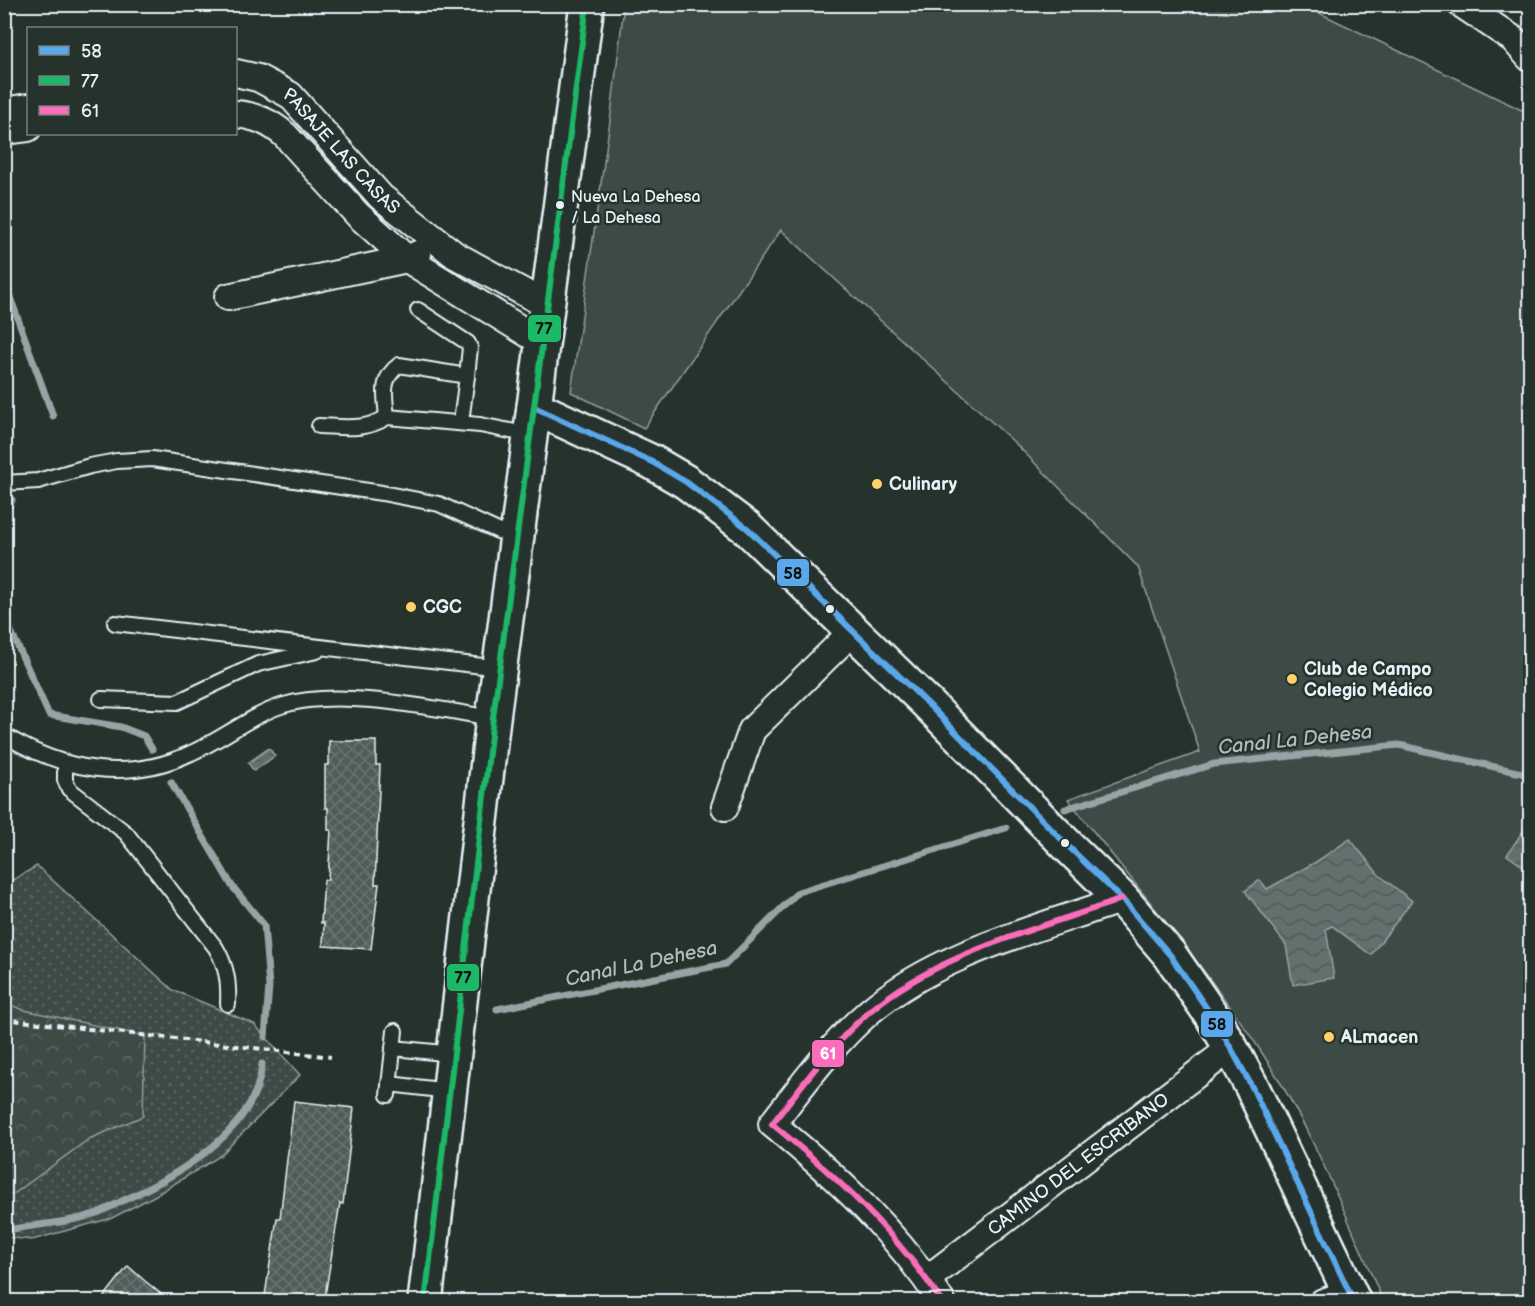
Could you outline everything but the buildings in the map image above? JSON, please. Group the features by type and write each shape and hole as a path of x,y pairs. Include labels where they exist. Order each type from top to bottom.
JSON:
{"main road":[{"path":"425,1302 493,718 587,4"},
{"path":"532,421 652,462 710,498 747,528 928,704 1147,926 1191,985 1231,1048 1252,1087 1342,1299"}],"street":[{"path":"1461,4 1513,39 1530,58"},
{"name":"PASAJE LAS CASAS","path":"237,73 275,85 290,96 381,197 455,255 547,305"},
{"path":"4,111 27,107"},
{"name":"PASAJE LAS CASAS","path":"237,114 261,119 280,131 358,214 407,259 543,343"},
{"path":"4,131 27,128"},
{"path":"228,297 407,259 440,243"},
{"path":"725,807 752,730 852,632"},
{"path":"942,1302 927,1279 876,1218 845,1186 772,1124 825,1056 863,1017 898,990 960,956 1122,899"},
{"name":"CAMINO DEL ESCRIBANO","path":"927,1279 1231,1048"}],"lane":[{"path":"418,310 468,343 470,348 461,423"},
{"path":"387,417 384,387 389,373 399,365 467,376"},
{"path":"319,426 361,427 375,425 387,417 461,423 532,421"},
{"path":"4,483 38,482 90,466 117,461 152,459 382,493 440,504 498,531 517,536"},
{"path":"115,623 500,668"},
{"path":"101,699 177,702 258,664 328,649"},
{"path":"4,735 24,748 65,764 110,771 139,770 163,765 192,753 284,705 318,699 352,699 411,705 493,718"},
{"path":"65,764 65,780 69,789 126,833 216,948 224,962 227,974 228,1004"},
{"path":"395,1030 388,1090 450,1091"},
{"path":"393,1048 454,1054"}],"path":[{"path":"4,1019 331,1057"}],"green space":[{"name":"Club de Campo Colegio Médico","path":"624,5 1303,5 1530,114 1530,1301 1383,1301 1314,1145 1264,1056 1193,958 1068,799 1200,752 1138,567 1016,444 781,230 644,428 571,392 611,114"},
{"path":"37,866 173,990 254,1024 300,1075 220,1156 156,1195 112,1218 32,1240 5,1237 4,885"},
{"path":"5,1003 24,1010 145,1036 143,1116 89,1139 15,1193 5,1195"}],"water":[{"path":"269,748 275,756 254,771 248,763"},
{"path":"1530,823 1530,871 1507,855"},
{"path":"1350,839 1379,875 1412,901 1371,955 1332,926 1326,929 1334,978 1293,985 1286,945 1245,891 1260,880 1267,889 1314,863"}],"waterway":[{"path":"4,276 53,416"},
{"path":"4,516 12,500"},
{"path":"4,616 49,715 121,727 144,736 152,749"},
{"name":"Canal La Dehesa","path":"1065,809 1214,764 1399,745 1530,775"},
{"path":"171,782 232,886 264,925 269,986 265,1037"},
{"name":"Canal La Dehesa","path":"497,1009 726,964 798,892 1006,828"},
{"path":"4,1231 95,1214 142,1192 188,1165 229,1131 245,1110 257,1088 262,1064"}],"transit line":[{"name":"77","path":"425,1302 493,718 587,4"},
{"name":"58","path":"534,407 652,462 686,482 747,528 928,704 1122,899 1170,955 1231,1048 1252,1087 1354,1302"},
{"name":"61","path":"942,1302 905,1252 864,1206 772,1124 843,1037 870,1011 897,990 927,973 991,944 1122,899"}],"place":[{"name":"Nueva La Dehesa / La Dehesa","path":"560,205"},
{"name":"Culinary","path":"877,484"},
{"name":"CGC","path":"411,607"},
{"name":"Club de Campo Colegio Médico","path":"1292,679"},
{"name":"ALmacen","path":"1329,1037"}]}
